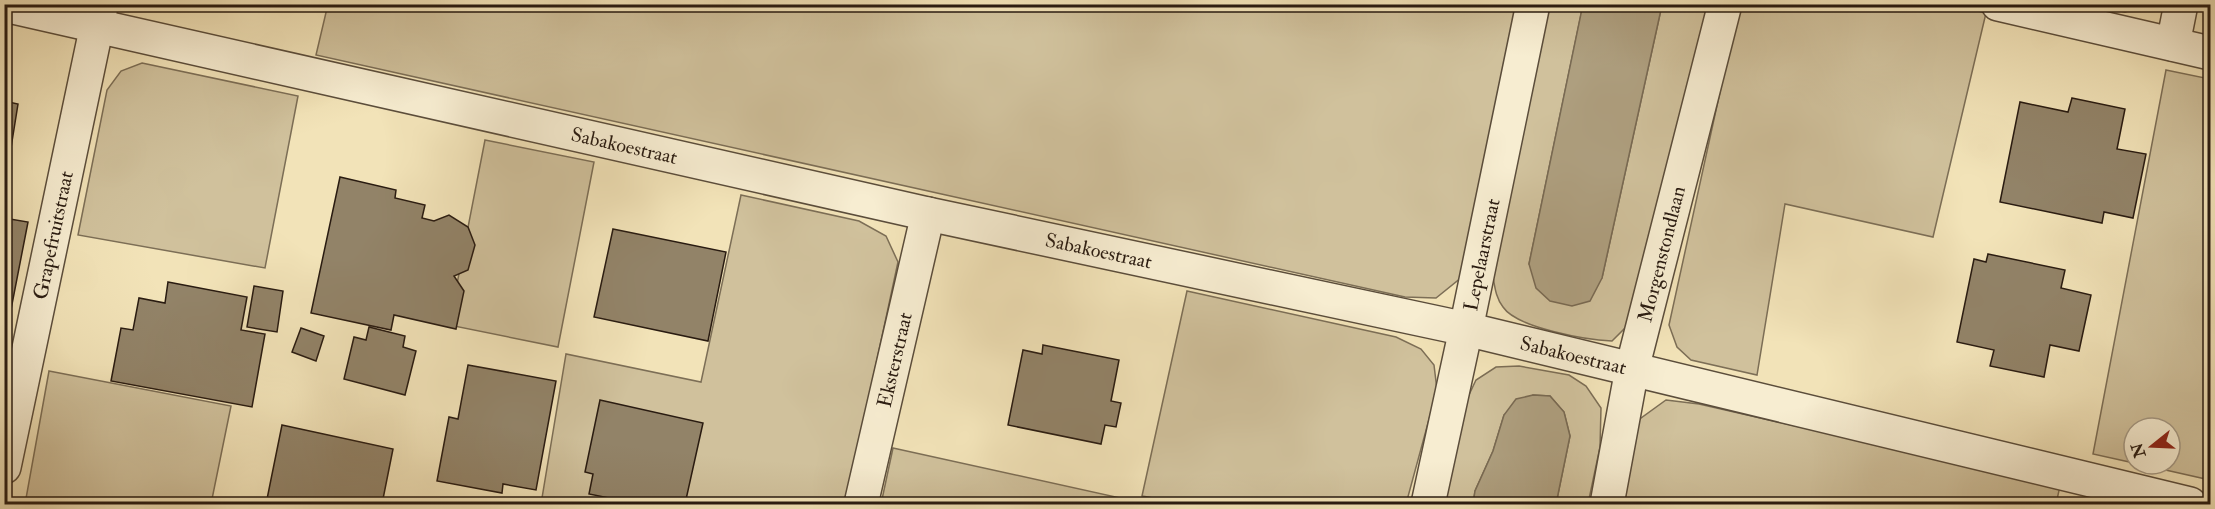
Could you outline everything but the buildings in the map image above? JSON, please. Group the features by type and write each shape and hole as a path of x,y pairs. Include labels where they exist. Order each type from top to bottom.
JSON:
{"street":[{"name":"Lepelaarstraat","path":"1428,504 1533,4"},
{"name":"Morgenstondlaan","path":"1607,504 1632,369 1725,4"},
{"path":"1998,4 2211,53"},
{"path":"2173,44 2181,4"},
{"name":"Sabakoestraat","path":"4,5 99,15 928,214 1466,329 2190,504"},
{"name":"Grapefruitstraat","path":"4,467 99,15"},
{"name":"Eksterstraat","path":"861,504 928,214"}],"shaded area":[{"path":"328,4 1518,5 1462,277 1436,298 1405,297 316,55"},
{"path":"1583,4 1662,5 1602,278 1590,301 1572,306 1550,301 1536,288 1529,264"},
{"path":"1951,4 1986,13 1933,237 1785,204 1757,375 1691,360 1677,347 1669,325 1739,5"},
{"path":"1546,5 1583,5 1529,264 1602,278 1662,5 1710,5 1626,327 1612,341 1553,332 1522,321 1503,307 1494,285 1493,277"},
{"path":"2092,5 2149,5 2125,12"},
{"path":"142,63 298,96 265,268 78,235 107,90 121,71"},
{"path":"2166,70 2210,79 2210,480 2182,474 2182,416 2122,416 2122,460 2093,454"},
{"path":"485,140 594,162 558,347 449,325"},
{"path":"741,195 859,221 886,236 898,262 846,504 541,504 566,354 701,382"},
{"path":"1187,291 1396,337 1421,349 1434,365 1437,390 1406,504 1186,504 1142,496"},
{"path":"1519,366 1569,375 1586,386 1601,408 1600,447 1588,504 1556,504 1570,436 1564,412 1550,396 1533,395 1504,415 1493,451 1475,491 1473,504 1436,504 1450,435 1476,380 1496,367"},
{"path":"49,371 231,406 211,504 25,504"},
{"path":"1533,395 1550,396 1564,412 1570,436 1556,504 1473,504 1475,491 1493,451 1504,415 1516,399"},
{"path":"1666,400 1699,404 2060,486 2056,504 1613,504 1637,421"},
{"path":"893,448 1134,501 1134,504 881,504"}]}
